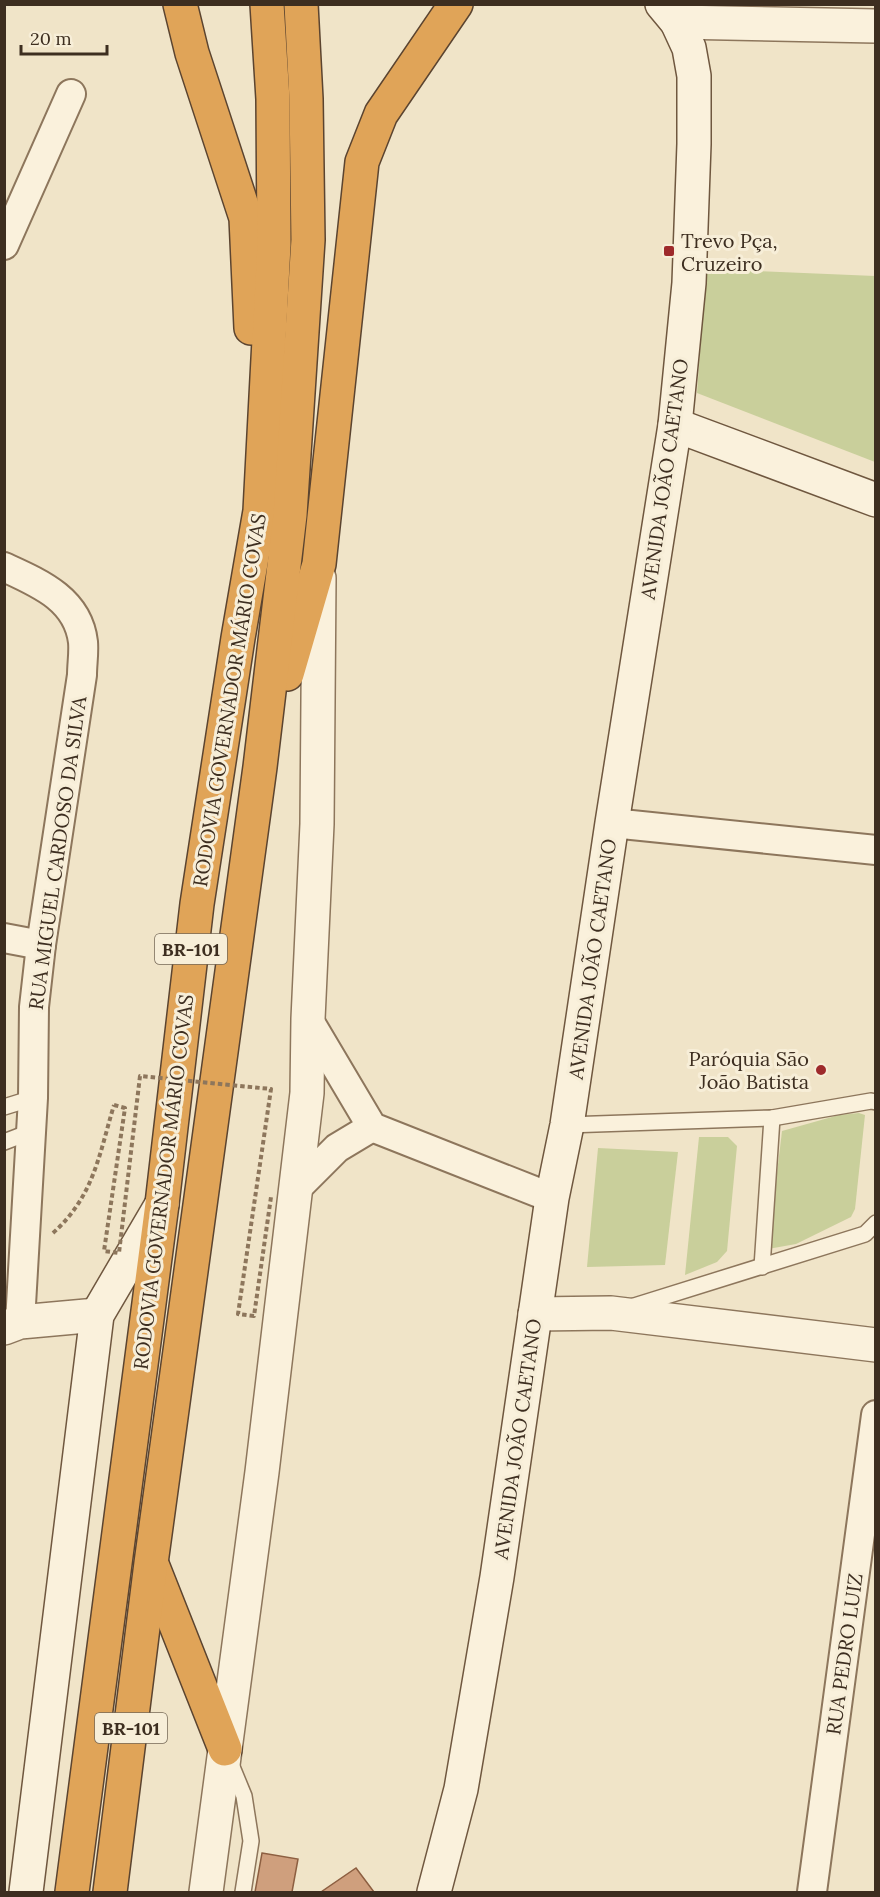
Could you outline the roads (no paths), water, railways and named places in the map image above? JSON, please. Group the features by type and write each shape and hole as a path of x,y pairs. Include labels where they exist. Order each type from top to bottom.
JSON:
{"highway":[{"path":"180,4 192,53 246,218 260,511"},
{"name":"RODOVIA GOVERNADOR MÁRIO COVAS","path":"72,1893 162,1204 197,904 260,511 274,245 273,99 267,4"},
{"name":"RODOVIA GOVERNADOR MÁRIO COVAS","path":"110,1893 151,1563 260,766 290,515 308,240 306,99 301,4"},
{"path":"260,766 320,564 362,162 381,114 456,4"},
{"path":"151,1563 225,1749"}],"main road":[{"path":"666,9 876,26"},
{"name":"AVENIDA JOÃO CAETANO","path":"434,1893 463,1777 497,1577 552,1198 567,1125 675,425 689,283 694,76 689,48 666,9"},
{"path":"675,425 876,500"},
{"path":"206,1893 262,1472 284,1193 308,1094 308,1019 317,824 320,564"},
{"path":"26,1893 97,1315 162,1204"},
{"path":"535,1314 611,1313 876,1345"},
{"path":"12,1325 97,1315"}],"street":[{"path":"4,245 71,94"},
{"name":"RUA MIGUEL CARDOSO DA SILVA","path":"4,567 44,585 62,600 73,612 80,626 83,643 82,675 41,945 34,1007 33,1098 17,1137 25,1250 12,1325"},
{"path":"612,823 876,850"},
{"path":"4,938 41,945"},
{"path":"308,1019 372,1127 552,1198"},
{"path":"284,1193 337,1148 372,1127"},
{"name":"RUA PEDRO LUIZ","path":"812,1893 876,1415"}],"lane":[{"path":"4,1107 33,1098"},
{"path":"567,1125 772,1118 876,1102"},
{"path":"762,1267 772,1118"},
{"path":"611,1313 865,1234 876,1223"},
{"path":"225,1749 244,1796 251,1841 243,1893"}],"place":[{"name":"Trevo Pça, Cruzeiro","path":"669,251"},
{"name":"Paróquia São João Batista","path":"821,1070"}]}
